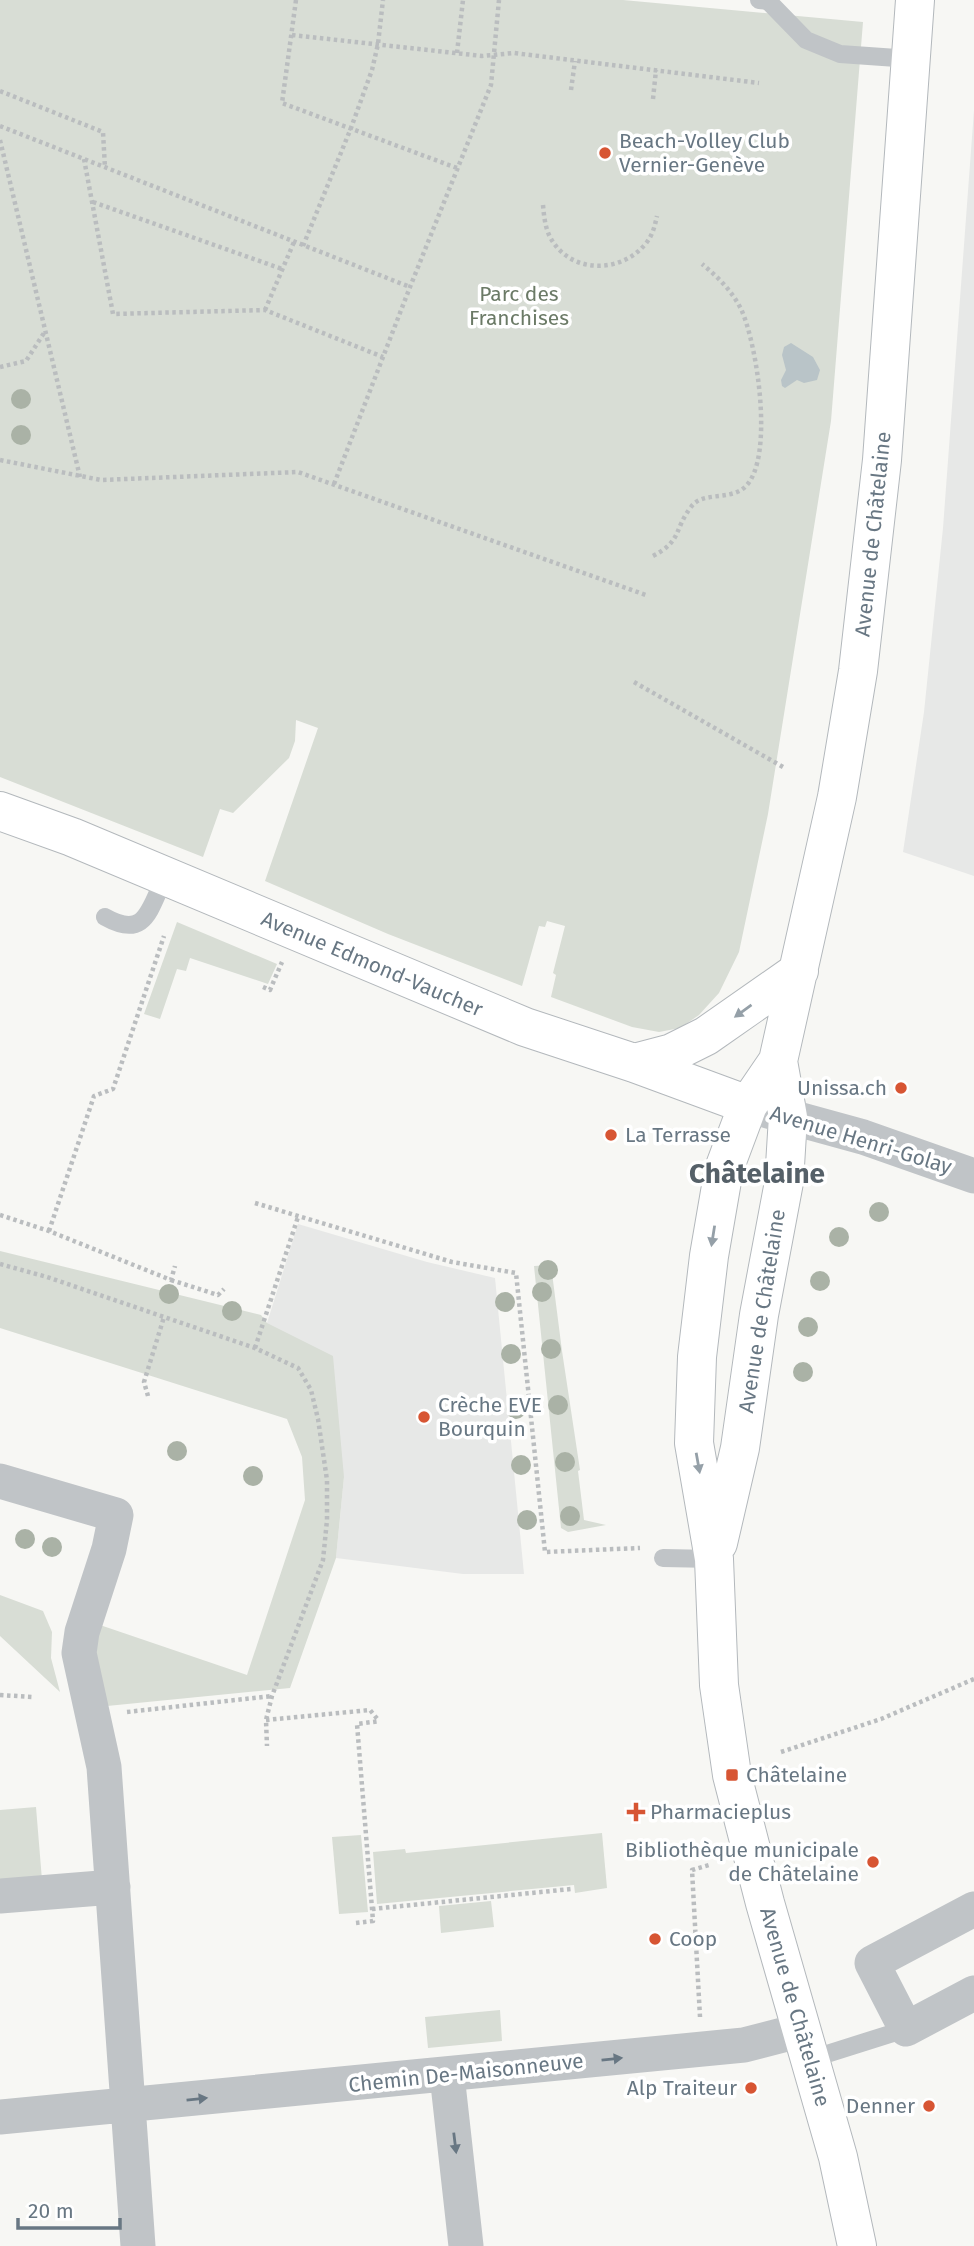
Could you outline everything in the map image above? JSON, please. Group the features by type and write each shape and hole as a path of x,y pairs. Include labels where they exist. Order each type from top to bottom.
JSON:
{"main road":[{"name":"Avenue de Châtelaine","path":"858,2246 838,2157 748,1841 732,1775 719,1685 714,1559 694,1443 697,1357 709,1256 724,1169 748,1105 778,1061 837,797 859,660 882,460 915,0"},
{"name":"Avenue Edmond-Vaucher","path":"0,811 72,837 525,1027 748,1105"},
{"path":"634,1063 672,1053 706,1036 799,971"},
{"name":"Avenue de Châtelaine","path":"714,1559 740,1448 758,1315 784,1182 788,1117 778,1061"}],"street":[{"name":"Avenue Henri-Golay","path":"748,1105 863,1137 974,1176"},
{"path":"0,1481 116,1516 109,1549 82,1632 79,1653 104,1767 138,2246"},
{"path":"0,1896 113,1887"},
{"path":"974,1909 872,1963 906,2029 974,1993"},
{"name":"Chemin De-Maisonneuve","path":"0,2117 744,2045 806,2044"},
{"path":"447,2075 466,2246"}],"lane":[{"path":"759,0 768,1 806,40 840,54 911,59"},
{"path":"105,917 121,926 134,926 143,919 165,877"},
{"path":"663,1559 714,1559"},
{"path":"806,2044 906,2029"}],"path":[{"path":"296,0 282,103 457,168"},
{"path":"303,246 351,128 378,44 383,0"},
{"path":"457,53 463,0"},
{"path":"334,484 491,85 499,0"},
{"path":"292,35 457,53 514,53 759,83"},
{"path":"571,90 575,61"},
{"path":"653,99 656,70"},
{"path":"0,91 103,132 105,168"},
{"path":"0,126 410,287"},
{"path":"0,140 80,477"},
{"path":"84,159 113,314 265,310 383,357"},
{"path":"92,202 282,269"},
{"path":"543,205 545,224 551,239 577,262 594,267 610,266 636,253 648,241 657,216"},
{"path":"265,310 294,243"},
{"path":"653,556 670,547 692,504 702,499 724,497 746,486 754,472 762,432 760,381 741,309 719,278 702,264"},
{"path":"0,367 26,361 45,332"},
{"path":"0,460 101,480 298,472 646,595"},
{"path":"634,682 783,767"},
{"path":"49,1231 94,1096 113,1089 169,926"},
{"path":"263,987 270,990 281,964"},
{"path":"255,1203 452,1262 516,1273 545,1552 647,1548 663,1559"},
{"path":"0,1215 218,1296 224,1289"},
{"path":"255,1348 298,1217"},
{"path":"0,1264 255,1348 299,1368 311,1390 327,1480 327,1520 323,1560 272,1696 266,1720 267,1746"},
{"path":"171,1280 175,1266"},
{"path":"148,1396 144,1382 164,1317"},
{"path":"781,1752 881,1719 974,1679"},
{"path":"0,1695 33,1697"},
{"path":"117,1716 126,1712 272,1696"},
{"path":"266,1720 370,1710 380,1721 357,1724 373,1921 356,1923"},
{"path":"700,2018 692,1870 709,1865"},
{"path":"372,1909 571,1889"}],"shaded area":[{"path":"974,110 974,876 903,852 924,712 943,528"},
{"path":"791,343 813,357 820,370 817,380 804,383 797,380 785,388 781,380 786,370 782,355 784,347"},
{"name":"Crèche EVE Bourquin","path":"298,1224 427,1262 495,1278 524,1574 463,1574 336,1558 344,1477 267,1323"}],"green space":[{"name":"Parc des Franchises","path":"0,0 623,0 863,22 831,421 768,814 739,952 719,993 699,1015 680,1028 659,1032 632,1027 551,997 556,975 553,973 565,926 547,921 545,927 539,926 522,986 388,934 265,881 318,728 296,720 295,741 289,758 233,813 220,809 203,857 0,777"},
{"path":"177,922 277,964 268,984 190,958 186,971 177,969 160,1019 144,1014"},
{"path":"0,1251 261,1315 267,1323 333,1356 344,1477 336,1558 290,1688 107,1706 95,1651 100,1625 247,1675 305,1500 302,1457 287,1419 0,1328"},
{"path":"551,1265 580,1470 584,1520 606,1525 568,1532 561,1528 534,1266"},
{"path":"0,1595 43,1611 52,1632 51,1658 60,1692 0,1636"},
{"path":"36,1807 42,1880 0,1883 0,1810"},
{"path":"602,1833 607,1888 575,1893 574,1885 377,1904 373,1852 405,1849 406,1853"},
{"path":"361,1835 368,1912 339,1914 332,1837"},
{"path":"491,1901 494,1927 441,1933 439,1906"},
{"path":"500,2010 502,2041 428,2048 425,2017"}],"place":[{"name":"Beach-Volley Club Vernier-Genève","path":"605,153"},
{"name":"Unissa.ch","path":"901,1088"},
{"name":"La Terrasse","path":"611,1135"},
{"name":"Crèche EVE Bourquin","path":"424,1417"},
{"name":"Châtelaine","path":"732,1775"},
{"name":"Pharmacieplus","path":"636,1812"},
{"name":"Bibliothèque municipale de Châtelaine","path":"873,1862"},
{"name":"Coop","path":"655,1939"},
{"name":"Alp Traiteur","path":"751,2088"},
{"name":"Denner","path":"929,2106"}],"district":[{"name":"Châtelaine","path":"757,1173"}]}
